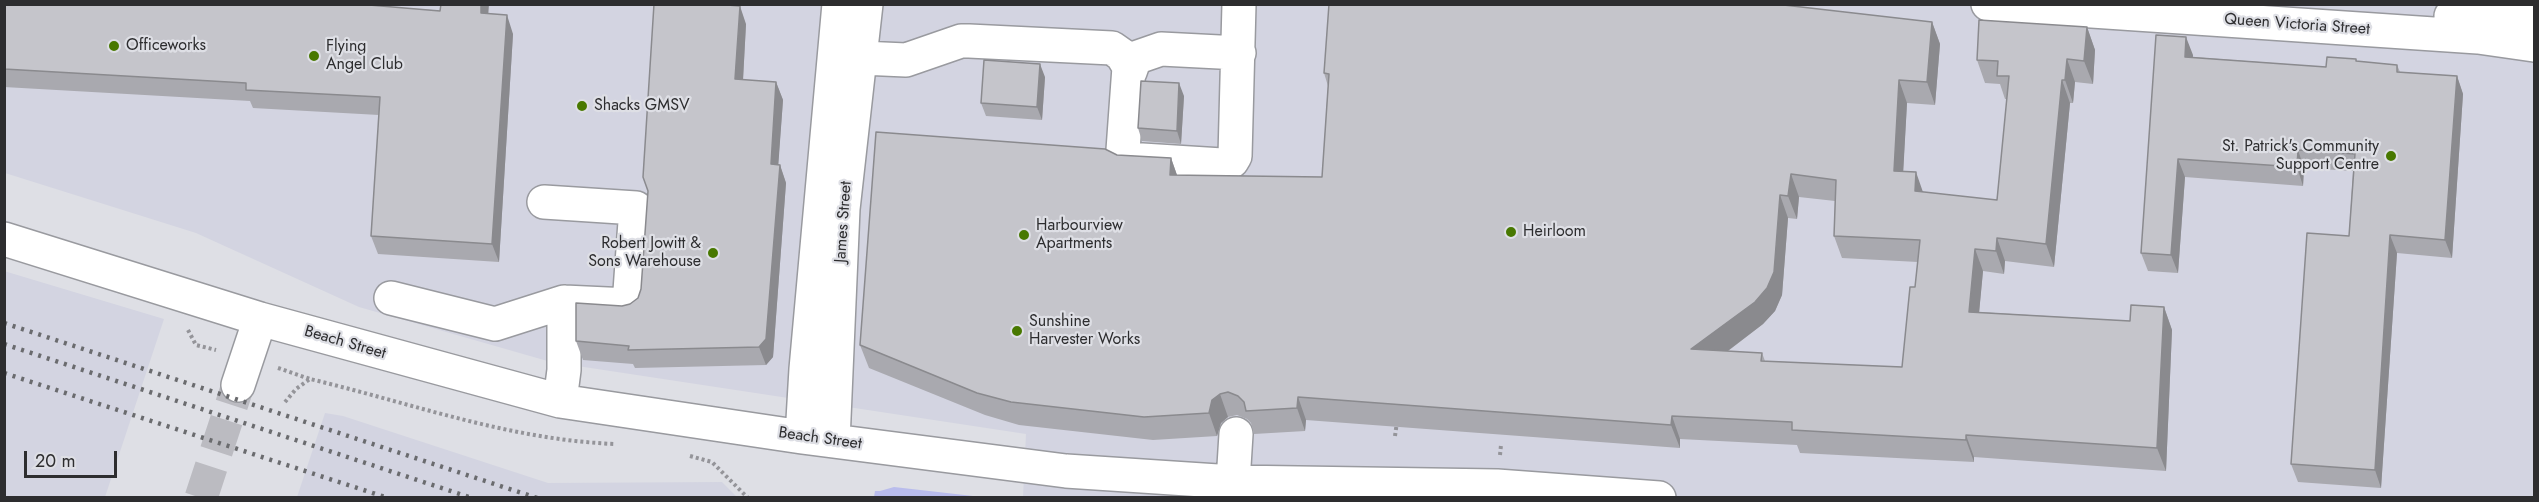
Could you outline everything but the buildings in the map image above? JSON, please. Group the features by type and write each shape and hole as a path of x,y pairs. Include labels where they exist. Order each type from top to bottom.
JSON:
{"street":[{"name":"James Street","path":"817,439 806,369 839,4"},
{"name":"James Street","path":"817,439 866,4"},
{"path":"1121,60 1123,150 1126,159 1222,165 1232,161 1239,52 1239,4"},
{"name":"Queen Victoria Street","path":"1988,4 2478,37 2535,45"},
{"name":"Queen Victoria Street","path":"2264,4 2423,16 2535,17"},
{"path":"861,58 887,61 906,60 962,41 1121,60 1161,49 1239,52"},
{"path":"391,298 495,324 564,302 629,305 636,208 544,202"},
{"name":"Beach Street","path":"4,239 260,319 560,401 817,439 1066,471 1233,482 1434,491 1497,486 1659,498"},
{"path":"560,401 564,370 564,302"},
{"path":"238,386 260,319"},
{"path":"1233,482 1236,434"}],"path":[{"path":"285,402 296,389 310,379 486,427 582,443 623,444"},
{"path":"1395,436 1397,417"},
{"path":"684,454 712,462 748,498"}],"shaded area":[{"path":"5,5 2534,5 2534,497 1023,497 1026,434 551,362 359,307 196,233 5,173"},
{"path":"4,271 164,319 105,497 5,497"},
{"path":"325,413 343,416 548,483 722,482 737,497 297,497"},
{"path":"894,487 973,496 971,498 874,497 875,491"}],"tunnel":[{"path":"201,498 238,385"}],"railway":[{"path":"4,323 537,498"},
{"path":"4,344 472,498"},
{"path":"4,373 388,498"}],"place":[{"name":"Officeworks","path":"114,46"},
{"name":"Flying Angel Club","path":"314,56"},
{"name":"Shacks GMSV","path":"582,106"},
{"name":"St. Patrick's Community Support Centre","path":"2391,156"},
{"name":"Heirloom","path":"1511,232"},
{"name":"Harbourview Apartments","path":"1024,235"},
{"name":"Robert Jowitt & Sons Warehouse","path":"713,253"},
{"name":"Sunshine Harvester Works","path":"1017,331"}]}
